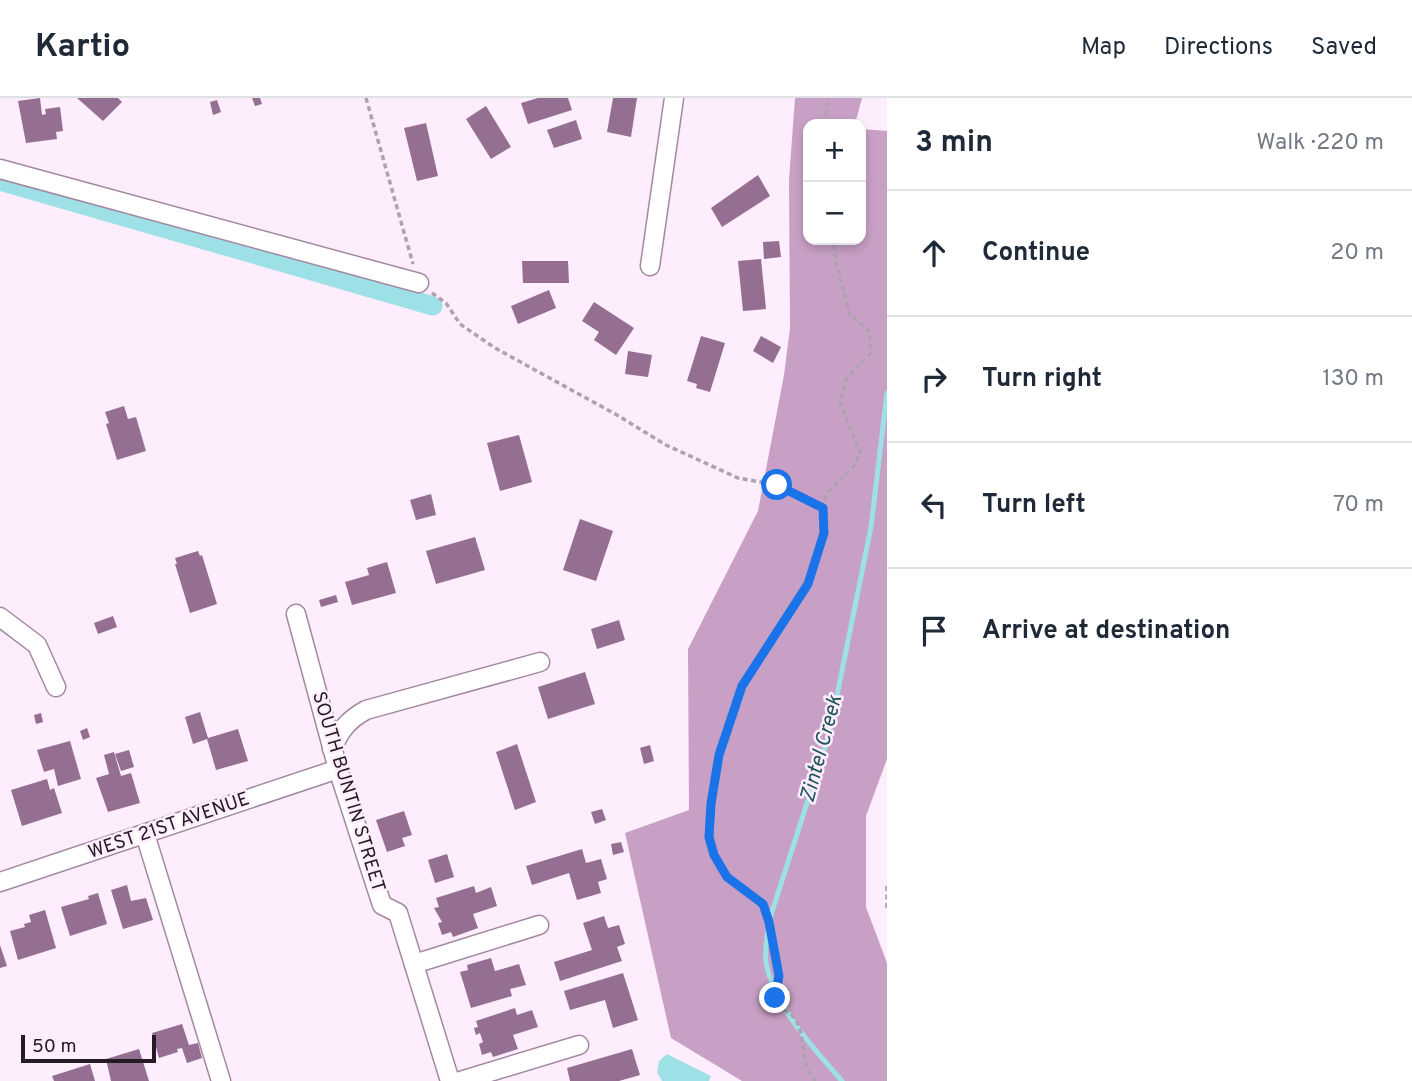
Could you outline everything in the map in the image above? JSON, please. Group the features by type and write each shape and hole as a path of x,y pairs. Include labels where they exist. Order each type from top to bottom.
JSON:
{"street":[{"path":"650,266 674,98"},
{"path":"0,169 419,283"},
{"name":"SOUTH BUNTIN STREET","path":"296,614 332,749 382,905 398,914 450,1081"},
{"path":"0,617 37,645 57,687"},
{"path":"332,749 340,730 351,718 366,710 540,662"},
{"name":"WEST 21ST AVENUE","path":"0,882 338,769"},
{"path":"145,834 221,1081"},
{"path":"414,964 539,925"},
{"path":"460,1081 579,1045"}],"path":[{"path":"366,98 419,283 446,303 460,324 495,348 666,445 738,478 777,485 823,508"},
{"path":"826,119 828,98"},
{"path":"813,1080 804,1059 802,1034 796,1020 787,1011 780,1009 775,998 778,966 763,904 727,877 714,855 709,837 719,755 742,686 808,584 824,533 823,508 826,495 855,465 860,452 840,402 846,379 871,353 869,331 850,315 836,263 834,245"},
{"path":"887,886 887,909"}],"shaded area":[{"path":"795,98 862,98 856,119 803,119 803,245 866,245 866,129 887,131 887,759 866,816 866,907 887,963 887,1081 742,1081 671,1038 625,833 689,810 688,649 758,511 784,375 790,328 789,180"}],"water":[{"path":"667,1054 711,1076 709,1081 662,1081 657,1072 659,1061"}],"building":[{"path":"40,98 42,115 46,114 45,109 60,107 63,131 56,132 57,139 26,143 18,101"},
{"path":"77,98 118,98 122,102 103,121"},
{"path":"252,98 260,98 262,104 255,106"},
{"path":"538,98 568,98 572,110 528,124 521,103"},
{"path":"613,98 637,98 631,137 607,132"},
{"path":"217,100 221,112 213,115 210,102"},
{"path":"486,106 511,147 491,159 466,119"},
{"path":"576,120 582,139 554,148 547,130"},
{"path":"426,123 438,176 417,181 404,128"},
{"path":"758,175 770,196 722,227 711,208"},
{"path":"779,241 781,257 764,259 763,242"},
{"path":"761,259 766,309 743,311 738,261"},
{"path":"522,261 568,261 569,283 523,283"},
{"path":"549,290 556,308 518,324 511,306"},
{"path":"594,302 634,328 616,355 594,340 599,332 582,321"},
{"path":"701,336 725,343 710,392 696,388 697,384 687,381"},
{"path":"761,336 781,347 773,363 753,351"},
{"path":"628,351 652,355 648,377 625,374"},
{"path":"124,406 128,419 136,417 146,451 117,460 105,412"},
{"path":"519,435 532,482 500,491 487,443"},
{"path":"431,494 436,515 416,520 410,500"},
{"path":"580,519 613,531 596,581 563,570"},
{"path":"475,537 485,570 436,584 426,551"},
{"path":"198,551 200,556 202,555 217,604 190,613 175,558"},
{"path":"387,562 396,593 352,605 345,582 369,575 367,568"},
{"path":"336,595 338,602 321,607 319,600"},
{"path":"113,616 117,627 98,634 94,623"},
{"path":"619,620 625,640 597,649 591,629"},
{"path":"585,672 595,704 548,719 538,687"},
{"path":"200,712 208,738 238,729 248,761 216,770 207,739 193,744 185,717"},
{"path":"41,713 43,722 36,724 34,715"},
{"path":"87,728 90,737 83,740 80,731"},
{"path":"70,741 81,779 58,786 54,769 44,772 37,750"},
{"path":"517,744 536,802 515,810 496,752"},
{"path":"650,745 654,761 644,764 640,748"},
{"path":"129,750 134,767 121,771 115,754"},
{"path":"114,752 121,776 131,773 140,803 108,812 96,778 109,774 104,755"},
{"path":"47,779 50,790 54,788 62,813 22,826 11,790"},
{"path":"602,809 606,820 595,824 591,812"},
{"path":"404,811 412,835 402,838 405,846 387,852 376,820"},
{"path":"621,842 624,852 613,855 611,844"},
{"path":"582,849 586,863 601,859 607,879 598,882 601,893 577,900 569,873 532,885 526,866"},
{"path":"447,854 454,877 435,883 428,860"},
{"path":"127,885 131,901 146,898 153,920 123,929 111,890"},
{"path":"474,886 476,893 491,887 497,906 473,914 478,928 453,937 451,932 442,935 438,923 442,922 434,908 439,907 436,898"},
{"path":"98,893 107,924 70,936 61,907 89,899 88,896"},
{"path":"45,910 56,948 18,960 10,931 25,927 24,924 31,922 29,915"},
{"path":"604,916 608,928 619,925 625,944 617,947 622,961 560,981 554,962 592,950 583,923"},
{"path":"0,945 7,966 0,968"},
{"path":"491,958 495,971 519,964 526,985 510,989 512,996 471,1008 460,972 468,970 467,965"},
{"path":"623,973 638,1020 613,1028 605,1000 570,1010 564,991"},
{"path":"515,1008 517,1015 532,1010 538,1027 513,1035 518,1049 493,1057 491,1052 482,1055 479,1044 483,1042 480,1033 476,1035 476,1021"},
{"path":"182,1024 189,1045 198,1043 202,1058 187,1063 182,1048 159,1058 152,1033"},
{"path":"139,1049 149,1081 111,1081 106,1059"},
{"path":"632,1049 640,1075 619,1081 570,1081 567,1068"},
{"path":"90,1064 95,1081 54,1081 52,1076"}],"waterway":[{"path":"0,181 433,306"},
{"name":"Zintel Creek","path":"842,1081 807,1041 786,1010 770,978 766,946 770,918 829,735 871,527 887,393"}],"route":[{"path":"775,998 779,976 775,947 763,904 727,877 714,855 709,837 719,755 742,686 808,584 824,533 823,508 777,485"}]}
